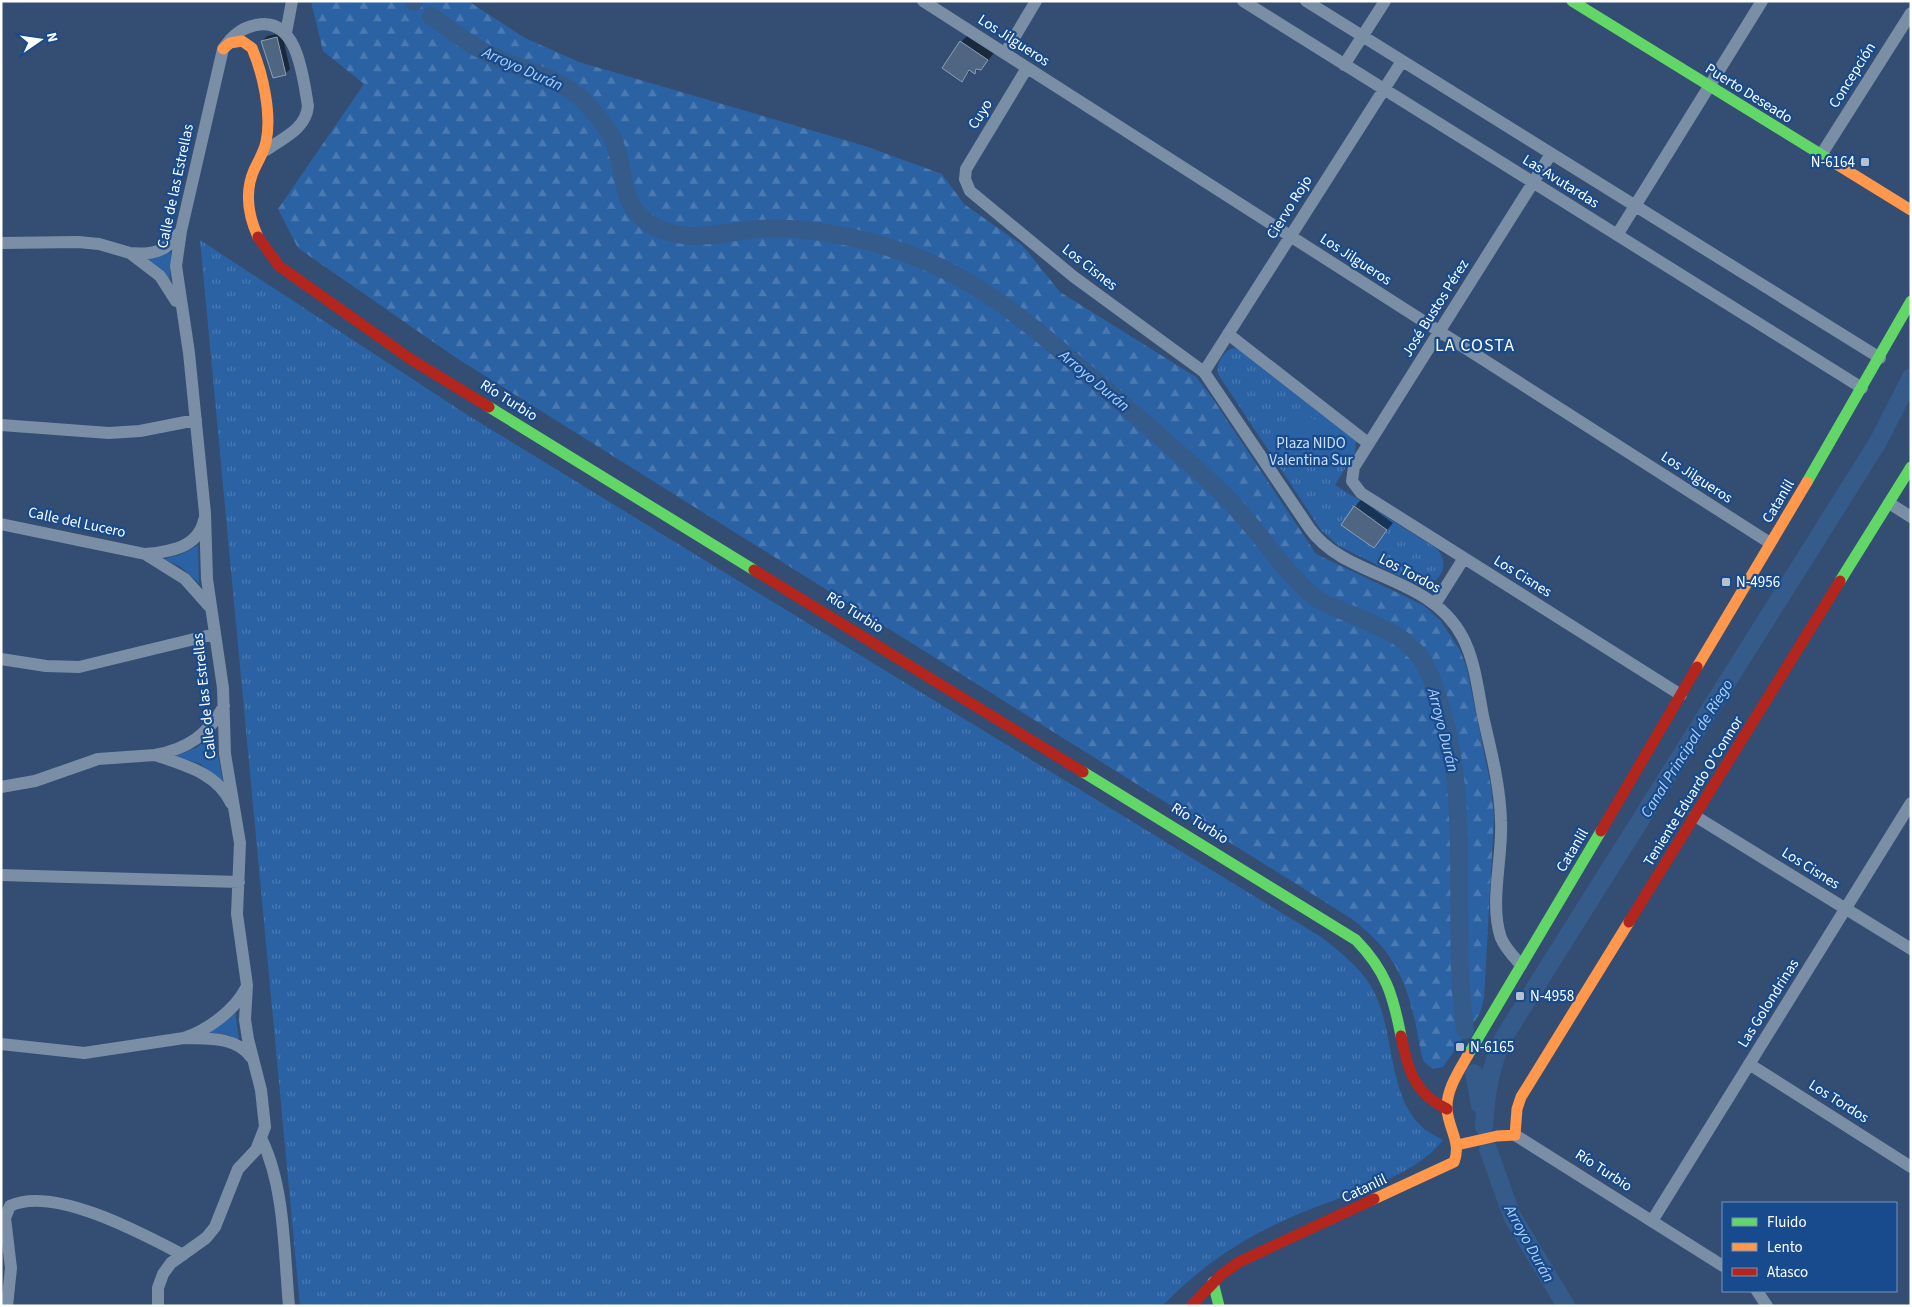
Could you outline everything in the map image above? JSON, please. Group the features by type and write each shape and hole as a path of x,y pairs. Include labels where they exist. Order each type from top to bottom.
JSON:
{"street":[{"path":"286,33 292,1"},
{"name":"Los Jilgueros","path":"923,1 1770,543"},
{"path":"1005,53 1036,1"},
{"name":"Las Avutardas","path":"1242,1 1862,388"},
{"name":"Las Avutardas","path":"1306,1 1880,358"},
{"path":"1344,65 1385,1"},
{"name":"Puerto Deseado","path":"1572,1 1591,7 1709,86 1911,210"},
{"path":"1617,234 1762,1"},
{"name":"Concepción","path":"1821,155 1911,13"},
{"path":"223,49 230,38 249,26 270,24 286,33 296,49 307,97 307,115 300,126 266,150"},
{"path":"223,49 237,41 242,41 252,48 266,104 268,126 266,150"},
{"name":"Calle de las Estrellas","path":"223,49 181,231 176,266 196,420 205,513 207,579 224,706 226,754 240,843 238,930 247,986 245,1020 264,1109 265,1127 262,1140"},
{"name":"Ciervo Rojo","path":"1204,372 1402,61"},
{"name":"Cuyo","path":"965,180 968,164 1027,68"},
{"name":"Río Turbio","path":"266,150 251,178 248,201 258,239 264,250 279,266 412,360 1356,940 1370,953 1388,982 1414,1082 1424,1098 1437,1107 1447,1109"},
{"name":"José Bustos Pérez","path":"1352,480 1354,467 1368,444 1551,154"},
{"name":"Los Cisnes","path":"965,180 975,195 1069,273 1204,372"},
{"path":"1,243 78,242 98,244 130,253 148,254 165,249 181,231"},
{"path":"130,253 160,276 173,296 184,319"},
{"name":"Catanlil","path":"1192,1305 1213,1282 1230,1268 1450,1164 1457,1157 1457,1145 1447,1109 1448,1095 1460,1069 1880,358 1911,301"},
{"path":"1228,334 1368,444"},
{"name":"Los Tordos","path":"1204,372 1316,538 1332,551 1422,595 1435,604 1448,617 1462,636 1472,662 1501,809 1499,930 1506,946 1521,965"},
{"path":"1,425 109,433 140,431 196,420"},
{"name":"Teniente Eduardo O'Connor","path":"1515,1135 1517,1109 1521,1097 1911,468"},
{"name":"Los Cisnes","path":"1352,480 1361,493 1681,695"},
{"path":"1889,503 1911,517"},
{"name":"Calle del Lucero","path":"1,524 145,554 169,551 191,542 201,532 205,513"},
{"name":"Calle del Lucero","path":"145,554 185,578 211,609"},
{"path":"1435,604 1464,558"},
{"path":"1,659 46,666 79,667 215,634"},
{"path":"1,787 35,781 98,759 171,752 193,743 211,727 224,706"},
{"path":"155,755 189,767 206,776 224,791 236,813"},
{"name":"Las Golondrinas","path":"1652,1220 1911,803"},
{"name":"Los Cisnes","path":"1695,816 1911,949"},
{"path":"1,876 238,882"},
{"path":"184,1038 200,1031 231,1007 237,1002 247,986"},
{"path":"1,1044 84,1053 184,1038 228,1041 243,1048 252,1058"},
{"name":"Los Tordos","path":"1749,1064 1911,1167"},
{"path":"1457,1145 1497,1136 1515,1135"},
{"name":"Río Turbio","path":"1515,1135 1722,1265"},
{"path":"158,1306 158,1288 163,1274 182,1255 206,1238 215,1227 238,1169 262,1140 269,1155 277,1183 289,1306"},
{"path":"8,1306 11,1268 5,1218 10,1206 17,1203 37,1200 87,1211 139,1232 182,1255"},
{"path":"1213,1282 1219,1306"},
{"path":"1758,1292 1767,1306"}],"green space":[{"path":"311,1 468,1 525,38 579,62 865,146 942,174 964,204 1022,245 1060,292 1196,377 1211,396 1316,554 1423,605 1440,620 1460,650 1467,669 1491,787 1494,818 1484,998 1480,1013 1443,1067 1433,1069 1424,1062 1410,1001 1399,973 1376,940 1352,919 455,357 298,248 278,209 364,84 323,51"},
{"path":"200,240 469,416 1321,937 1355,966 1372,988 1385,1022 1402,1097 1410,1113 1421,1126 1443,1140 1430,1154 1395,1176 1276,1224 1224,1253 1193,1277 1162,1306 300,1306"},
{"path":"171,252 170,281 144,257"},
{"name":"Plaza NIDO Valentina Sur","path":"1233,348 1239,349 1356,441 1355,452 1335,485 1436,548 1441,555 1443,568 1441,574 1436,579 1424,585 1416,584 1339,546 1321,530 1218,374 1221,358"},
{"path":"1298,408 1343,439 1323,467 1279,436"},
{"path":"198,545 199,583 181,567 164,559 182,554"},
{"path":"214,734 223,782 201,764 175,756 196,748"},
{"path":"235,1010 239,1040 229,1035 206,1032"}],"building":[{"path":"277,37 286,75 273,78 261,41"},
{"path":"960,41 988,60 981,70 976,69 975,74 969,70 962,82 942,68"},
{"path":"1354,506 1387,530 1374,548 1341,525"}],"waterway":[{"name":"Arroyo Durán","path":"431,16 481,50 548,78 582,99 601,120 612,138 618,154 629,200 643,219 655,227 668,232 694,236 759,229 796,229 856,239 894,249 940,267 993,298 1064,353 1173,447 1232,503 1280,562 1312,595 1326,604 1393,634 1414,650 1423,661 1430,675 1444,718 1453,762 1458,806 1459,941 1465,1030"},
{"name":"Canal Principal de Riego","path":"1484,1127 1490,1080 1495,1059 1504,1037 1878,442 1911,377"},
{"name":"Arroyo Durán","path":"1474,1073 1480,1105"},
{"name":"Arroyo Durán","path":"1488,1149 1512,1216 1566,1306"}],"traffic: fast":[{"path":"1572,1 1838,165"},
{"path":"1807,482 1911,301"},
{"path":"489,407 754,570"},
{"path":"1840,581 1911,467"},
{"path":"1083,772 1356,940 1375,962 1387,984 1401,1036"},
{"path":"1468,1055 1601,831"},
{"path":"1213,1282 1219,1306"}],"traffic: slow":[{"path":"223,49 230,43 242,41 252,48 260,70 265,94 268,131 266,142 251,179 248,196 248,204 258,237"},
{"path":"1838,165 1911,210"},
{"path":"1697,667 1807,482"},
{"path":"1457,1145 1497,1136 1515,1135 1517,1109 1521,1097 1629,922"},
{"path":"1374,1199 1454,1162 1456,1142 1448,1116 1447,1102 1454,1081 1468,1055"}],"traffic: jam":[{"path":"258,237 279,266 412,360 489,407"},
{"path":"754,570 1083,772"},
{"path":"1629,922 1840,581"},
{"path":"1601,831 1697,667"},
{"path":"1401,1036 1406,1060 1414,1079 1427,1096 1447,1109"},
{"path":"1191,1306 1221,1275 1239,1262 1374,1199"}],"place":[{"name":"N-6164","path":"1865,162"},
{"name":"N-4956","path":"1726,582"},
{"name":"N-4958","path":"1520,996"},
{"name":"N-6165","path":"1460,1047"}],"district":[{"name":"LA COSTA","path":"1475,345"}]}
